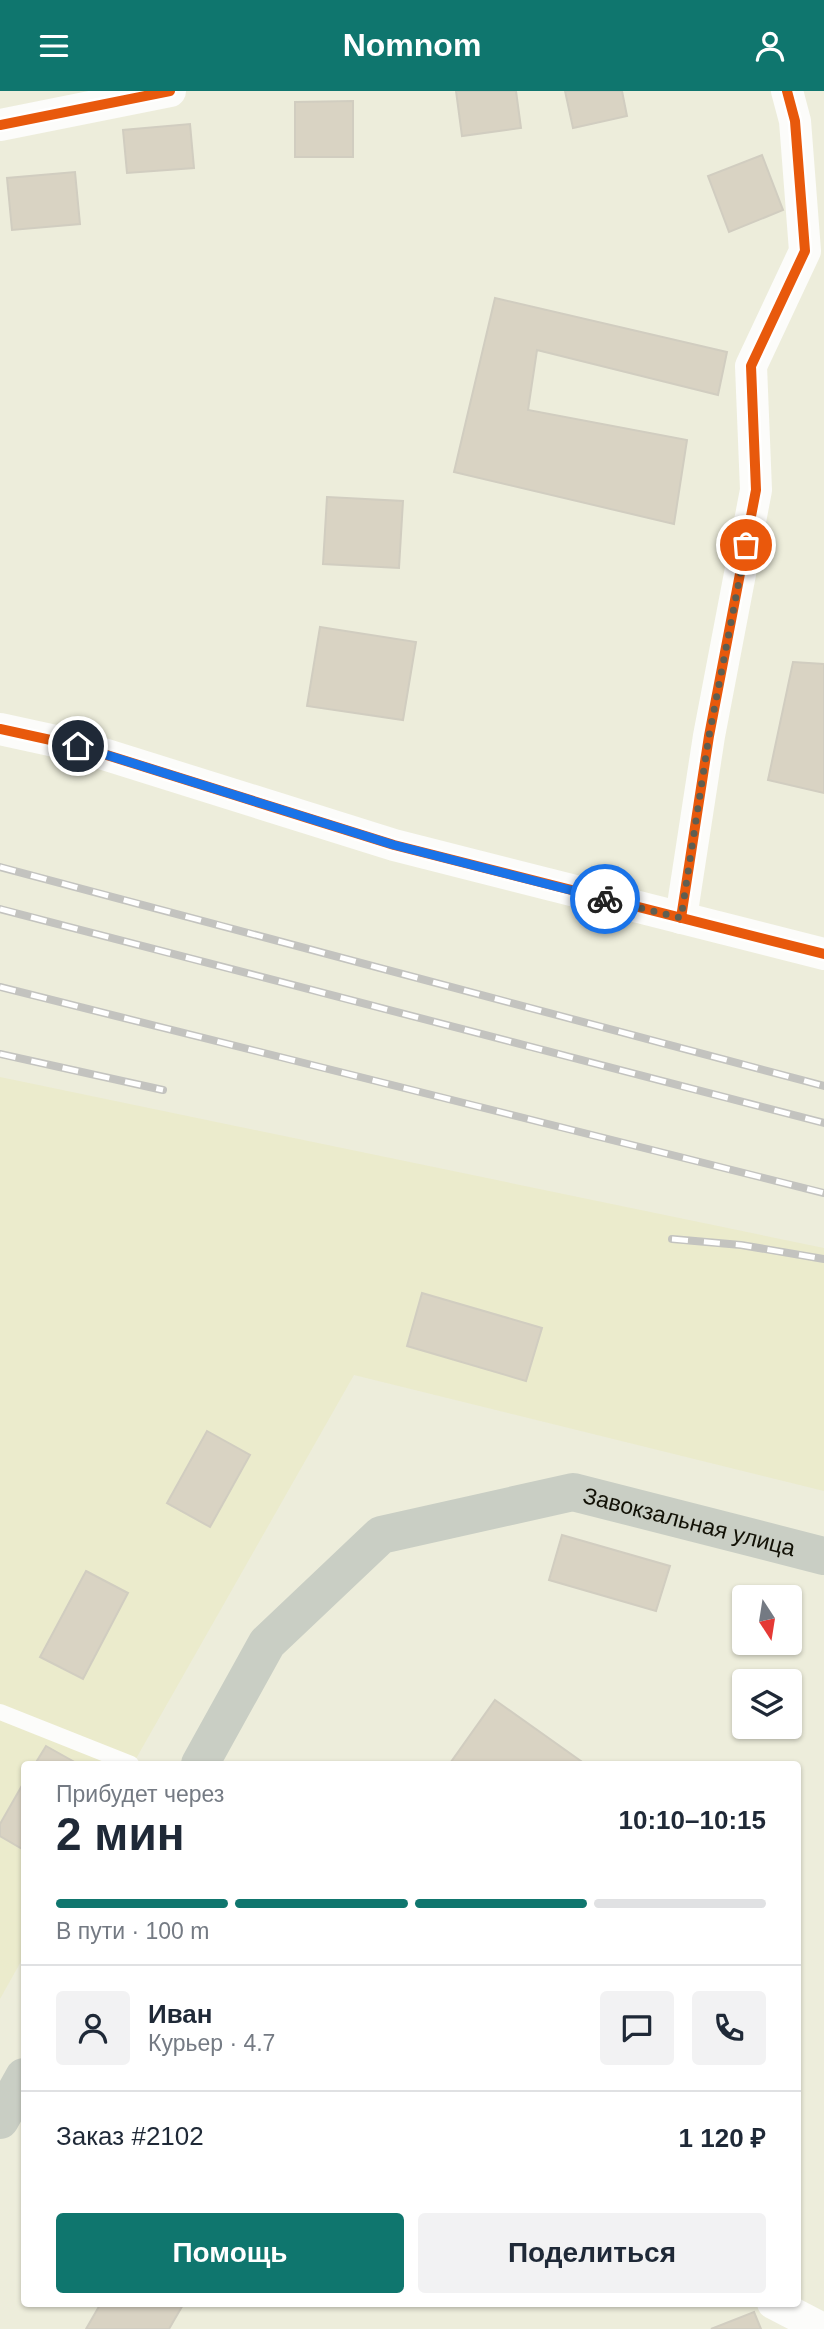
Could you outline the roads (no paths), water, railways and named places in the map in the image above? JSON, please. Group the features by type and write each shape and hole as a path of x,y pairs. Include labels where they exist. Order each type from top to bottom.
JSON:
{"main road":[{"name":"Завокзальная улица","path":"202,1761 267,1643 381,1535 573,1492 824,1556"},
{"path":"0,2120 21,2082"}],"street":[{"path":"0,125 50,104 170,91"},
{"path":"681,918 709,736 756,490 751,366 805,251 795,121 787,91"},
{"path":"0,729 78,746 394,845 824,954"},
{"path":"781,2307 823,2329"}],"lane":[{"path":"0,1712 123,1761"}],"railway":[{"path":"0,867 824,1086"},
{"path":"0,909 824,1123"},
{"path":"0,987 824,1193"},
{"path":"0,1054 163,1090"},
{"path":"672,1239 741,1245 824,1259"}]}
